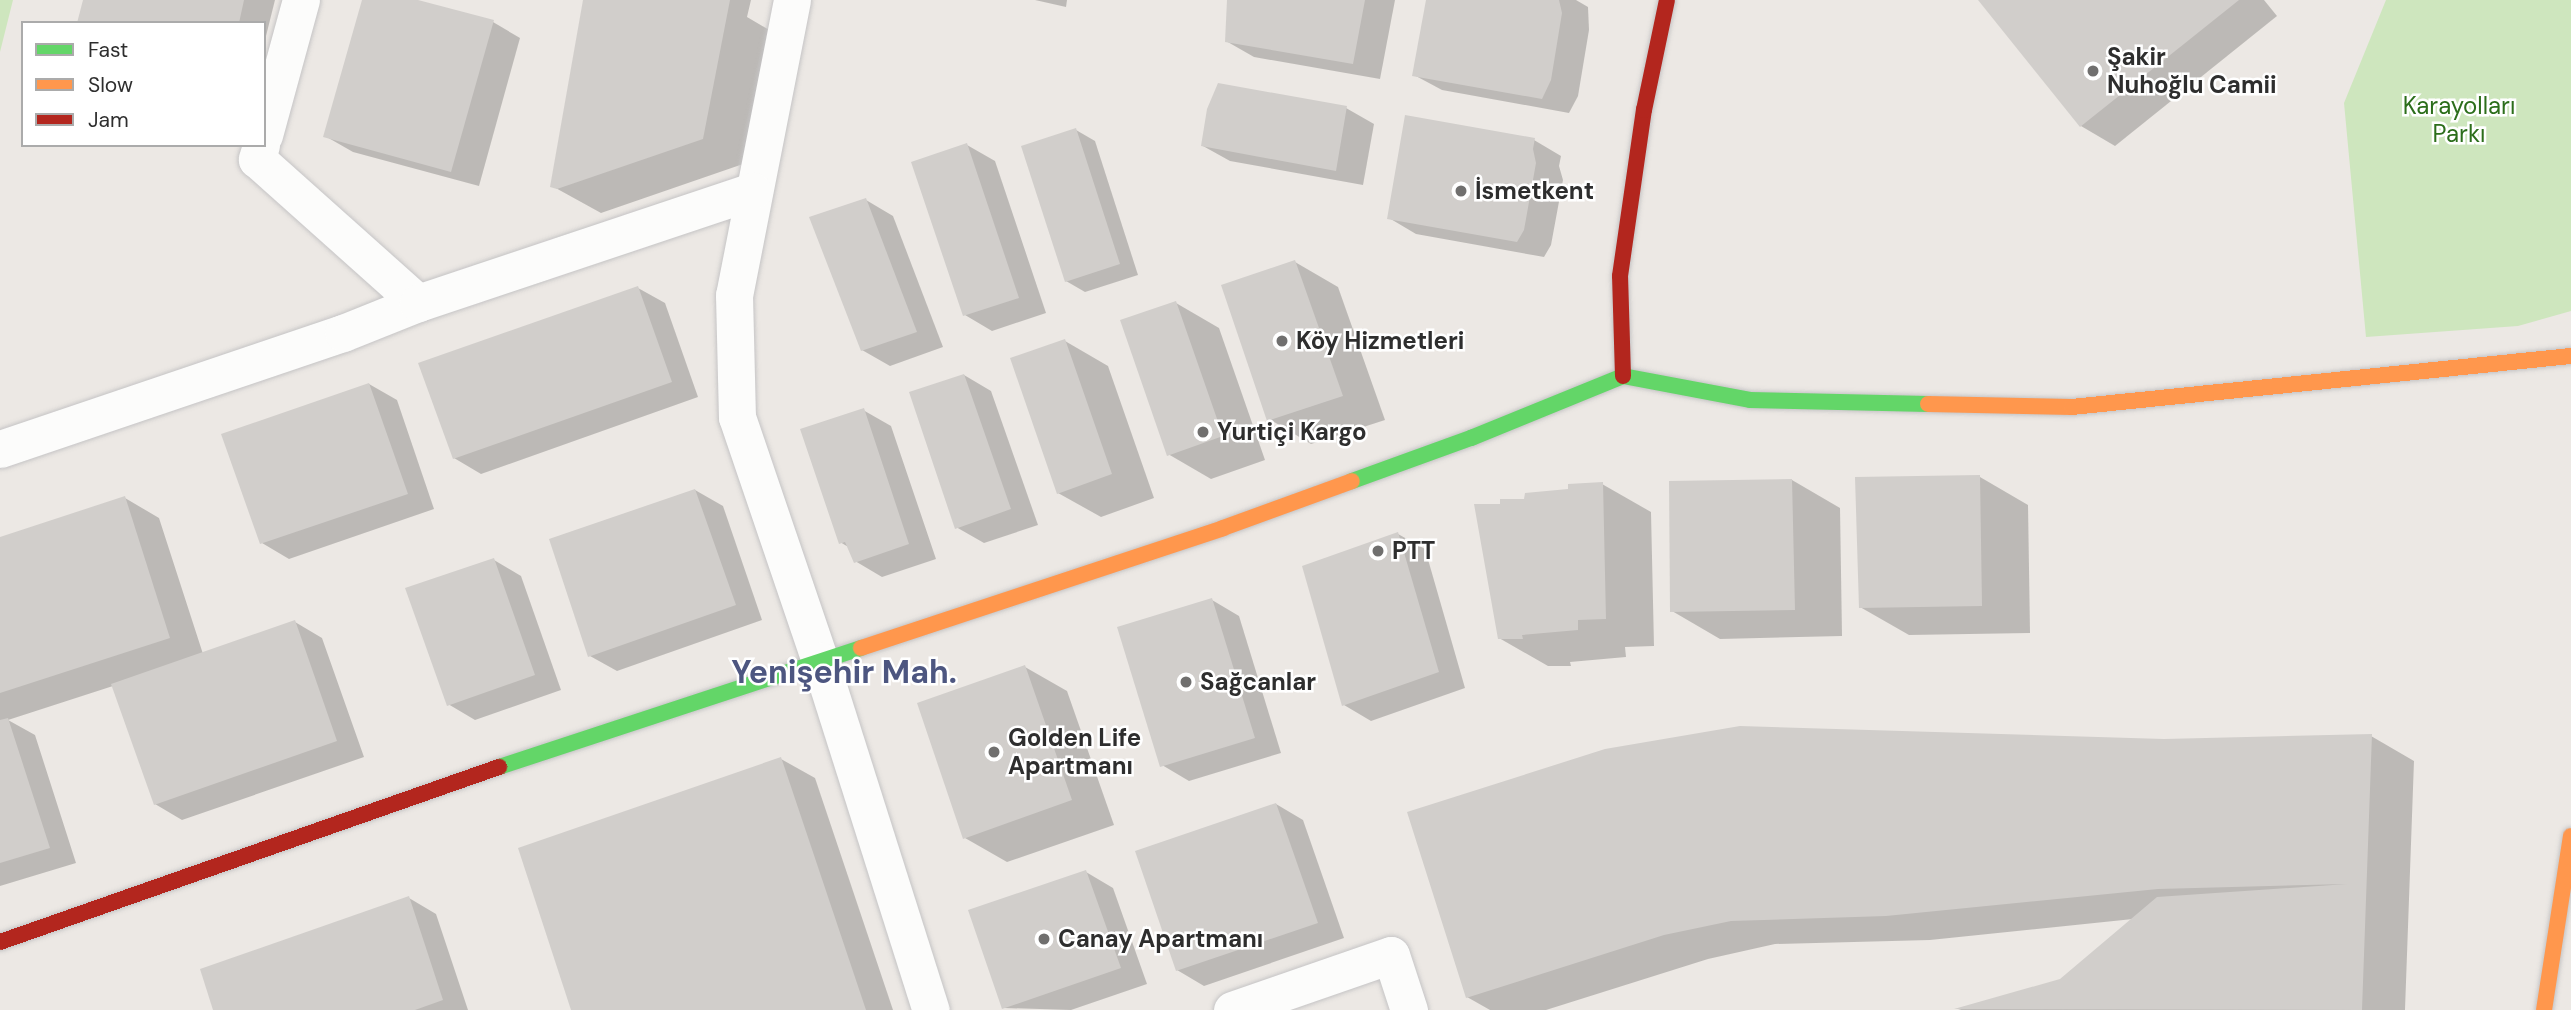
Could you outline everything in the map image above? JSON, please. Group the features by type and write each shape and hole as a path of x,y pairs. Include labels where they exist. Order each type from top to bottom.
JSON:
{"main road":[{"path":"1623,376 1620,276 1644,110 1667,0"},
{"path":"0,942 421,793 1223,528 1471,438 1623,376 1750,400 2072,407 2571,356"},
{"path":"2543,1010 2571,836"}],"street":[{"path":"266,128 301,0"},
{"path":"792,0 734,295 737,417 820,662 931,1010"},
{"path":"260,147 257,159 418,303"},
{"path":"0,449 343,333 418,303 753,191"},
{"path":"1232,1010 1391,956 1409,1010"}],"green space":[{"path":"0,0 13,0 0,52"},
{"name":"Karayolları Parkı","path":"2386,0 2571,0 2571,311 2518,326 2366,337 2344,103"}],"building":[{"path":"83,0 244,0 239,21 78,21"},
{"path":"362,0 418,0 494,20 451,172 323,137"},
{"path":"583,0 730,0 703,139 557,189 550,187"},
{"path":"1227,0 1365,0 1353,64 1225,42"},
{"path":"1426,0 1559,0 1562,13 1551,80 1542,99 1412,76"},
{"name":"Şakir Nuhoğlu Camii","path":"1978,0 2239,0 2080,127"},
{"path":"1218,83 1347,106 1336,171 1201,146 1207,109"},
{"name":"İsmetkent","path":"1405,115 1535,138 1533,149 1536,163 1524,230 1517,242 1387,219"},
{"path":"1076,128 1120,264 1065,282 1021,146"},
{"path":"967,143 1019,298 963,316 911,162"},
{"path":"866,198 917,332 861,351 809,217"},
{"name":"Köy Hizmetleri","path":"1295,260 1343,396 1267,421 1221,285"},
{"path":"638,286 672,382 453,459 418,363"},
{"path":"1176,301 1223,436 1167,456 1120,320"},
{"path":"1065,339 1112,474 1057,494 1010,358"},
{"path":"964,374 1011,509 955,529 909,392"},
{"path":"369,383 408,494 260,544 221,434"},
{"path":"864,408 909,544 854,563 845,542 839,544 800,429"},
{"path":"1980,475 1982,606 1859,608 1855,477"},
{"path":"1792,479 1795,610 1670,612 1669,481"},
{"path":"1603,482 1606,619 1578,620 1578,630 1522,635 1523,639 1498,639 1474,504 1500,504 1500,499 1524,499 1525,493 1568,489 1568,484"},
{"path":"695,489 736,605 588,657 549,539"},
{"path":"125,496 170,638 0,693 0,537"},
{"path":"1398,532 1439,672 1342,706 1302,566"},
{"path":"494,558 535,675 447,706 405,588"},
{"name":"Sağcanlar","path":"1212,598 1255,738 1160,767 1117,627"},
{"path":"295,620 337,741 154,805 111,684"},
{"name":"Golden Life Apartmanı","path":"1025,665 1072,800 963,839 917,703"},
{"path":"8,718 50,848 0,863 0,720"},
{"path":"1740,726 2164,739 2372,734 2362,1010 1954,1009 2060,979 2157,897 2347,884 2158,889 1886,916 1731,921 1664,935 1466,998 1407,812 1605,749"},
{"path":"781,757 866,1010 571,1010 518,848"},
{"path":"1276,803 1318,923 1176,971 1135,851"},
{"name":"Canay Apartmanı","path":"1086,870 1121,968 1002,1009 968,910"},
{"path":"409,896 443,1000 415,1010 213,1010 200,969"}],"traffic: fast":[{"path":"1352,481 1471,438 1623,376 1750,400 1928,404"},
{"path":"499,767 861,648"}],"traffic: slow":[{"path":"1928,404 2072,407 2571,356"},
{"path":"861,648 1223,528 1352,481"},
{"path":"2544,1010 2571,836"}],"traffic: jam":[{"path":"1623,376 1620,276 1644,110 1667,0"},
{"path":"0,942 499,767"}],"place":[{"name":"Şakir Nuhoğlu Camii","path":"2093,71"},
{"name":"İsmetkent","path":"1461,191"},
{"name":"Köy Hizmetleri","path":"1282,341"},
{"name":"Yurtiçi Kargo","path":"1203,432"},
{"name":"PTT","path":"1378,551"},
{"name":"Sağcanlar","path":"1186,682"},
{"name":"Golden Life Apartmanı","path":"994,752"},
{"name":"Canay Apartmanı","path":"1044,939"}],"district":[{"name":"Yenişehir Mah.","path":"844,672"}]}
